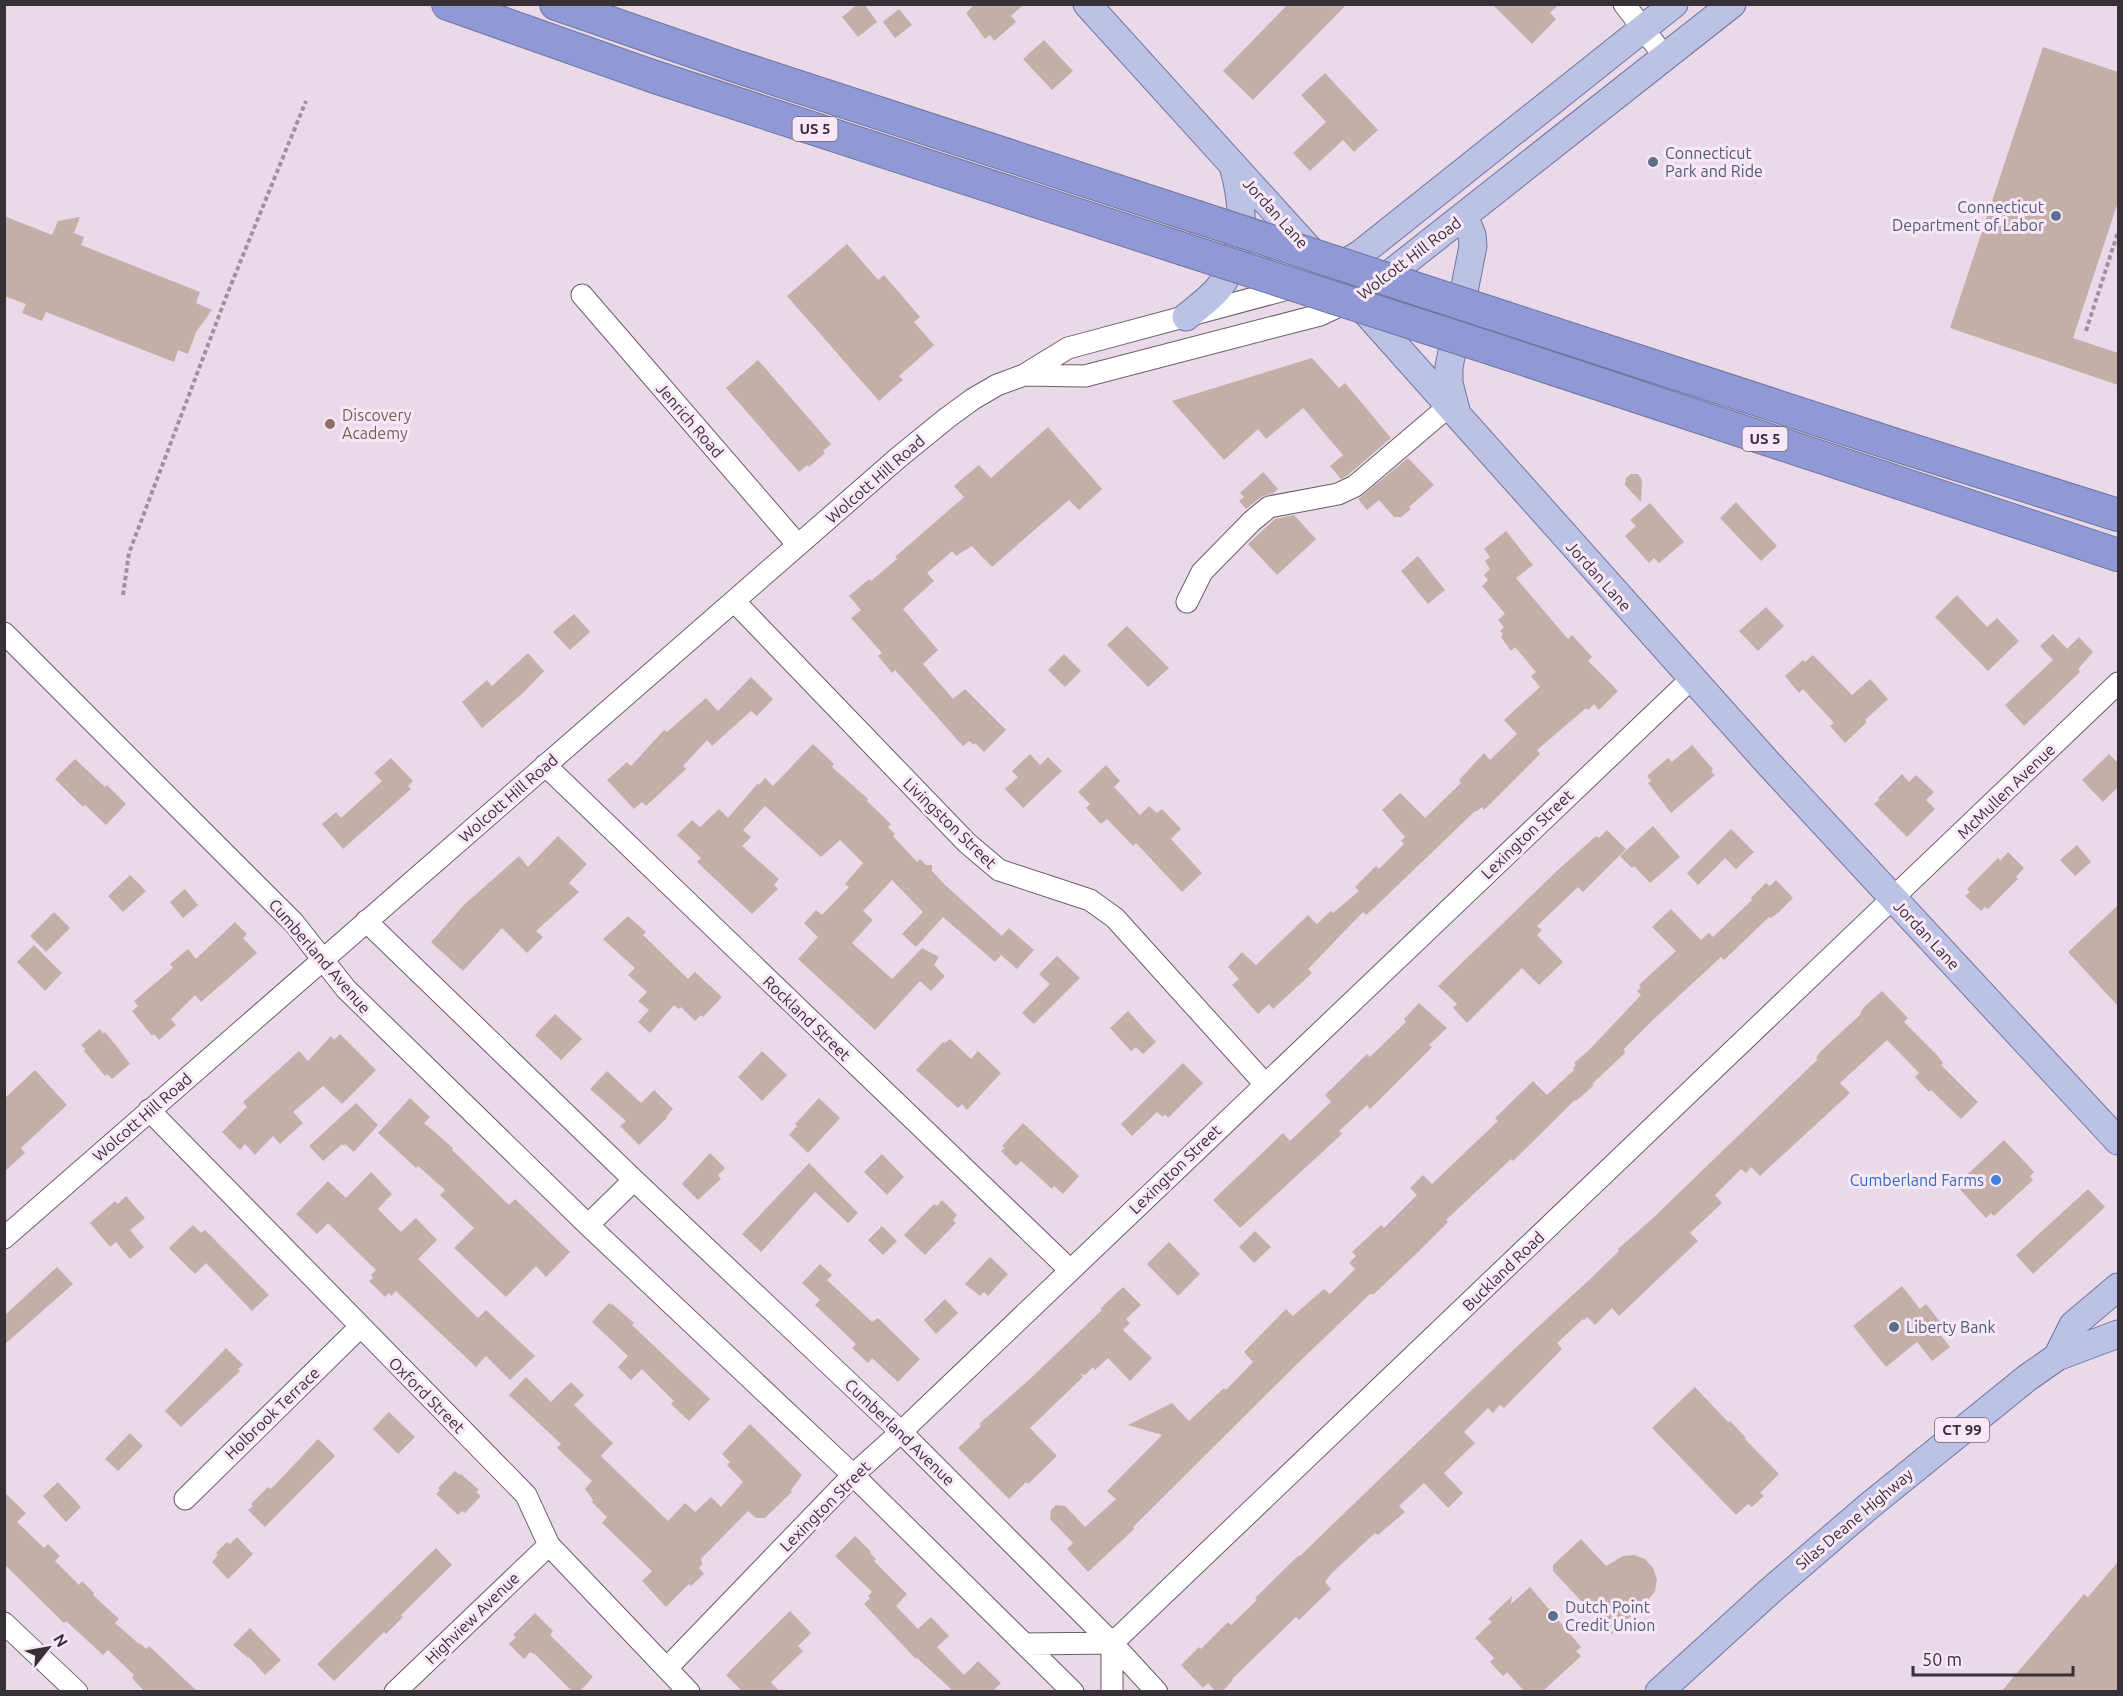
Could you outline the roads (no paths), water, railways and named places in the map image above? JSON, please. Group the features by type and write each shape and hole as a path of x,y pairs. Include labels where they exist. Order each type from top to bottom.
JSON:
{"highway":[{"name":"US 5","path":"448,4 652,76 2118,555"},
{"name":"US 5","path":"556,4 746,70 1877,439 2118,515"},
{"path":"2034,528 2118,576"}],"main road":[{"name":"Jordan Lane","path":"1087,4 1330,272 1692,678 2118,1141"},
{"name":"Wolcott Hill Road","path":"1330,272 1360,254 1674,4"},
{"name":"Wolcott Hill Road","path":"1354,299 1387,278 1732,4"},
{"path":"1186,317 1217,291 1236,256 1242,216 1240,192 1233,165"},
{"path":"1454,412 1449,367 1473,246 1472,235 1464,216"},
{"name":"Silas Deane Highway","path":"2057,1357 2073,1325 2118,1287"},
{"name":"Silas Deane Highway","path":"1659,1692 1854,1518 1981,1415 2057,1357 2118,1334"}],"street":[{"path":"1624,4 1665,57"},
{"name":"Wolcott Hill Road","path":"4,1238 946,418 985,392 1024,375 1068,348 1298,287 1330,272"},
{"name":"Jenrich Road","path":"582,295 798,545"},
{"name":"Wolcott Hill Road","path":"1024,375 1085,376 1320,315 1354,299"},
{"path":"1112,336 1119,367"},
{"path":"1187,602 1202,572 1269,507 1338,494 1355,486 1454,412"},
{"name":"Livingston Street","path":"734,601 967,843 999,870 1090,900 1115,918 1265,1084"},
{"name":"Cumberland Avenue","path":"7,638 294,923 346,989 588,1225 853,1475 1073,1692"},
{"name":"Lexington Street","path":"667,1668 853,1475 901,1432 1692,678"},
{"name":"McMullen Avenue","path":"1893,898 2118,683"},
{"name":"Rockland Street","path":"545,765 1070,1270"},
{"name":"Buckland Road","path":"1112,1643 1893,898"},
{"name":"Cumberland Avenue","path":"366,921 901,1432 1112,1643 1157,1692"},
{"name":"Oxford Street","path":"149,1110 526,1495 549,1545 689,1692"},
{"path":"588,1225 634,1179"},
{"name":"Holbrook Terrace","path":"184,1499 360,1327"},
{"name":"Highview Avenue","path":"395,1692 549,1545"},
{"path":"4,1623 77,1692"},
{"path":"1025,1644 1112,1643 1112,1692"}],"place":[{"name":"Connecticut Park and Ride","path":"1653,162"},
{"name":"Connecticut Department of Labor","path":"2056,216"},
{"name":"Discovery Academy","path":"330,424"},
{"name":"Cumberland Farms","path":"1996,1180"},
{"name":"Liberty Bank","path":"1894,1327"},
{"name":"Dutch Point Credit Union","path":"1553,1616"}]}
